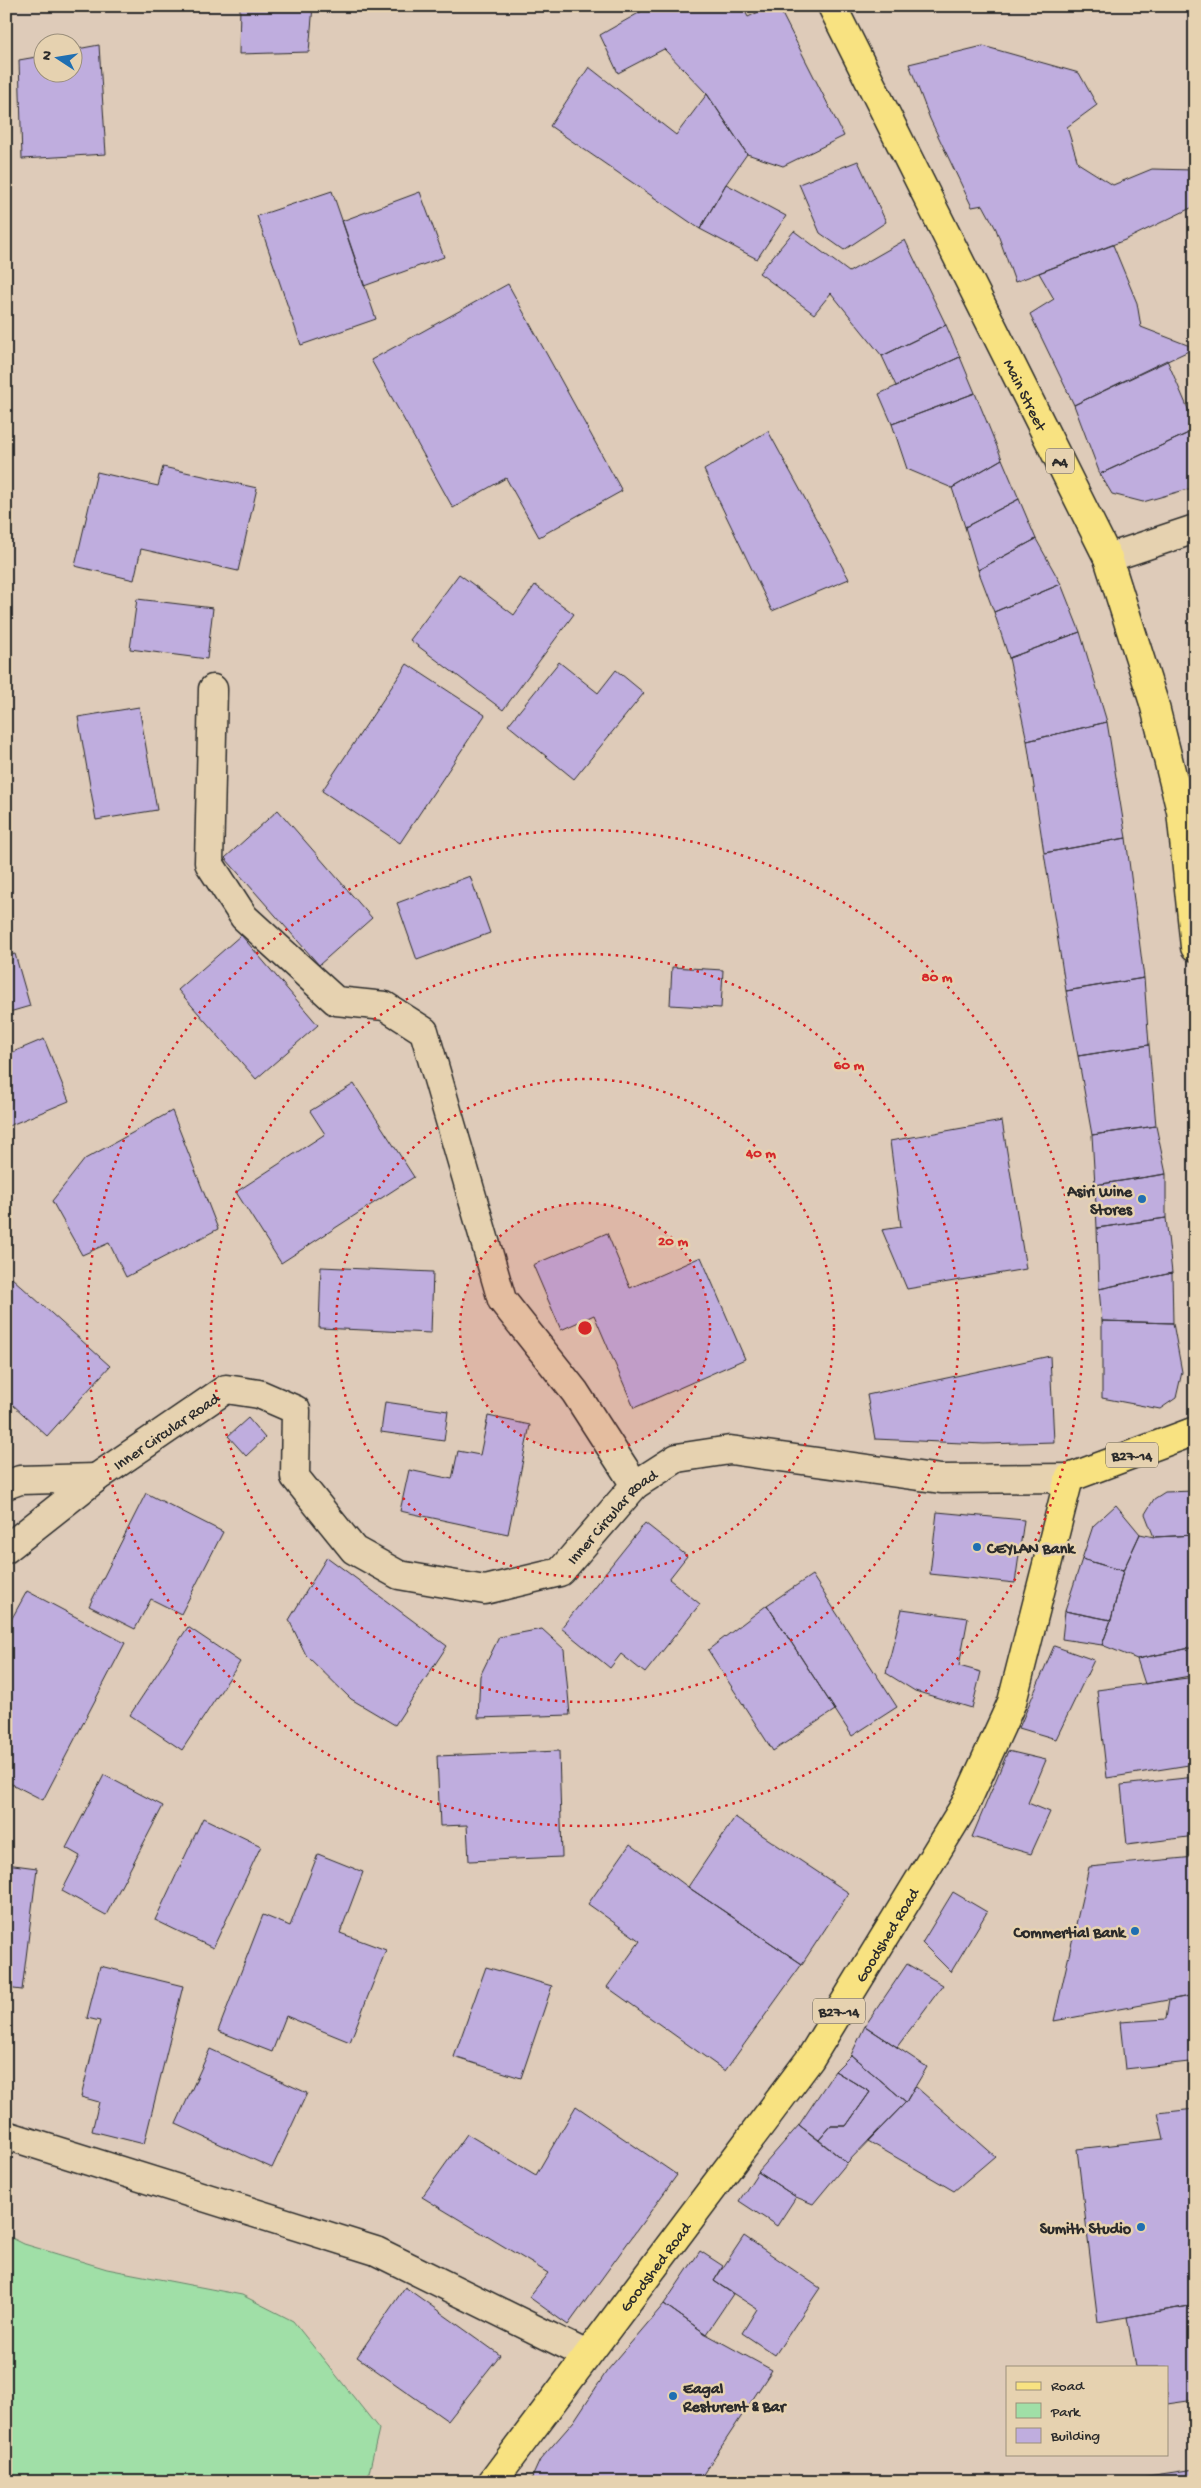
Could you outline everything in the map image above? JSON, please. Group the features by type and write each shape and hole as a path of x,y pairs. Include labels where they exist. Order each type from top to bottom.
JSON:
{"main road":[{"name":"Main Street","path":"832,6 1108,558 1154,704 1181,810 1195,947"},
{"name":"Inner Circular Road","path":"1069,1478 1195,1431"},
{"name":"Goodshed Road","path":"492,2482 810,2059 965,1805 1012,1702 1069,1478"}],"street":[{"path":"1108,558 1195,529"},
{"path":"213,689 209,863 244,917 336,1001 386,1006 424,1031 502,1300 575,1392 635,1485"},
{"name":"Inner Circular Road","path":"6,1549 96,1478 226,1390 259,1394 296,1410 295,1476 354,1550 399,1575 485,1590 560,1572 635,1485 677,1458 730,1450 941,1479 1069,1478"},
{"path":"6,1485 20,1480 96,1478"},
{"path":"6,2135 376,2251 587,2355"}],"green space":[{"path":"6,2235 24,2244 107,2269 242,2295 293,2321 379,2429 368,2477 356,2482 6,2482"}],"building":[{"path":"240,6 313,6 309,52 239,54"},
{"path":"651,6 742,6 748,17 771,6 778,6 844,136 783,166 747,154 707,94 664,49 618,73 600,35"},
{"path":"99,45 106,154 22,159 19,60 32,58 32,82 82,82 82,48"},
{"path":"983,46 1079,73 1097,105 1067,127 1078,163 1113,185 1152,169 1193,170 1195,206 1125,240 1015,282 996,229 983,205 972,207 930,119 909,64"},
{"path":"589,67 676,135 707,94 747,154 726,184 700,229 550,126"},
{"path":"858,161 886,222 844,250 820,233 799,184"},
{"path":"726,184 786,216 757,259 700,229"},
{"path":"332,191 376,319 301,345 257,216"},
{"path":"420,192 444,257 364,286 342,221"},
{"path":"794,231 849,272 905,240 946,325 882,356 831,293 814,314 759,273"},
{"path":"1113,245 1137,303 1141,327 1195,348 1074,405 1030,314 1054,299 1039,273"},
{"path":"508,284 622,491 539,537 506,478 453,508 371,360"},
{"path":"946,325 960,357 896,386 882,356"},
{"path":"960,357 975,393 892,424 879,394"},
{"path":"1167,360 1195,425 1195,430 1100,474 1074,405"},
{"path":"975,393 1002,459 952,488 907,469 892,424"},
{"path":"1195,430 1195,487 1143,502 1112,494 1100,474"},
{"path":"768,431 849,579 772,611 704,470"},
{"path":"1002,459 1019,499 965,527 952,488"},
{"path":"163,467 257,488 238,571 141,549 134,580 75,566 97,472 158,486"},
{"path":"1019,499 1036,539 978,570 965,527"},
{"path":"1036,539 1061,584 994,612 978,570"},
{"path":"459,574 514,615 535,585 574,614 503,710 410,640"},
{"path":"1061,584 1080,632 1009,658 994,612"},
{"path":"137,599 213,608 207,659 130,649"},
{"path":"1080,632 1107,722 1027,741 1009,658"},
{"path":"559,662 598,693 616,670 644,693 574,779 508,725"},
{"path":"407,664 485,715 400,843 322,791"},
{"path":"139,707 157,810 96,820 78,717"},
{"path":"1107,722 1126,838 1044,853 1027,741"},
{"path":"278,810 372,918 319,965 225,858"},
{"path":"1126,838 1144,978 1066,991 1044,853"},
{"path":"470,876 490,933 417,960 397,903"},
{"path":"241,935 318,1025 256,1079 178,990"},
{"path":"15,954 30,1006 6,1013 6,956"},
{"path":"672,967 723,970 721,1008 670,1005"},
{"path":"1144,978 1149,1045 1078,1056 1066,991"},
{"path":"44,1039 69,1101 6,1127 6,1055"},
{"path":"1149,1045 1156,1126 1092,1135 1078,1056"},
{"path":"354,1084 414,1177 281,1263 236,1192 325,1134 310,1111"},
{"path":"172,1111 218,1229 126,1277 109,1243 82,1255 52,1201 85,1159"},
{"path":"1002,1121 1026,1269 907,1289 882,1230 901,1227 890,1141"},
{"path":"1156,1126 1166,1174 1095,1185 1092,1135"},
{"path":"1166,1174 1166,1218 1097,1228 1095,1185"},
{"path":"1166,1218 1172,1273 1099,1289 1097,1228"},
{"path":"607,1233 630,1288 701,1257 745,1359 634,1408 594,1315 561,1330 533,1265"},
{"path":"321,1267 433,1272 431,1333 319,1328"},
{"path":"1172,1273 1173,1323 1102,1321 1099,1289"},
{"path":"12,1278 110,1366 47,1436 12,1404 6,1411 6,1284"},
{"path":"1102,1321 1173,1323 1182,1372 1176,1398 1160,1409 1102,1398"},
{"path":"1050,1356 1054,1442 984,1444 875,1439 867,1395"},
{"path":"385,1402 448,1411 444,1441 381,1432"},
{"path":"488,1416 530,1425 508,1534 400,1511 409,1470 452,1479 458,1451 480,1455"},
{"path":"248,1418 265,1438 246,1456 228,1436"},
{"path":"1195,1491 1195,1535 1154,1537 1145,1514 1154,1499 1165,1492"},
{"path":"146,1493 223,1532 181,1614 151,1599 135,1629 89,1606"},
{"path":"1116,1505 1140,1534 1123,1571 1082,1559 1093,1526"},
{"name":"CEYLAN Bank","path":"937,1512 1024,1520 1015,1583 930,1574"},
{"path":"645,1523 687,1556 669,1579 700,1604 645,1673 621,1654 610,1668 561,1628"},
{"path":"1140,1534 1154,1537 1195,1535 1195,1647 1137,1659 1102,1645 1111,1620 1123,1571"},
{"path":"327,1557 447,1646 395,1725 351,1699 306,1655 289,1620"},
{"path":"1082,1559 1123,1571 1111,1620 1065,1611"},
{"path":"812,1575 897,1707 852,1736 767,1605"},
{"path":"27,1591 125,1643 43,1800 6,1781 6,1629"},
{"path":"767,1605 835,1710 773,1751 708,1650"},
{"path":"902,1609 968,1618 959,1666 981,1672 972,1708 915,1691 886,1673"},
{"path":"1065,1611 1111,1620 1102,1645 1062,1639"},
{"path":"188,1627 240,1662 182,1750 130,1715"},
{"path":"542,1629 564,1649 570,1715 478,1718 480,1676 499,1637"},
{"path":"1054,1646 1094,1660 1056,1739 1019,1728"},
{"path":"1195,1647 1195,1675 1145,1684 1137,1659"},
{"path":"1195,1677 1195,1764 1107,1778 1097,1690"},
{"path":"559,1751 562,1857 469,1861 467,1825 440,1826 437,1756"},
{"path":"1008,1751 1046,1760 1028,1803 1050,1812 1031,1854 972,1837"},
{"path":"104,1775 163,1806 106,1915 62,1891 80,1856 66,1848"},
{"path":"1195,1777 1195,1836 1127,1845 1121,1785"},
{"path":"735,1817 849,1893 802,1964 688,1887"},
{"path":"203,1818 261,1846 213,1948 155,1920"},
{"path":"630,1844 688,1887 802,1964 725,2071 607,1987 640,1941 588,1904"},
{"path":"318,1854 363,1872 340,1933 386,1950 350,2042 286,2016 272,2052 218,2031 263,1915 290,1926"},
{"name":"Commertial Bank","path":"1195,1857 1195,1995 1054,2021 1089,1867"},
{"path":"6,1864 37,1868 22,1990 6,1988"},
{"path":"953,1892 987,1912 951,1972 922,1943"},
{"path":"907,1964 943,1985 897,2047 865,2026"},
{"path":"100,1966 183,1986 144,2144 92,2131 99,2102 81,2097 100,2021 87,2018"},
{"path":"486,1967 552,1986 521,2078 454,2057"},
{"path":"1195,1995 1195,2109 1189,2062 1125,2069 1120,2022 1166,2019 1169,2000"},
{"path":"865,2026 927,2067 906,2102 851,2055"},
{"path":"210,2049 307,2093 272,2168 176,2124"},
{"path":"851,2055 906,2102 847,2163 819,2140 831,2126 846,2126 870,2092 835,2071"},
{"path":"835,2071 870,2092 846,2126 831,2126 819,2140 799,2125"},
{"path":"915,2086 995,2156 954,2191 868,2141 906,2102"},
{"path":"576,2106 677,2175 568,2325 529,2297 548,2273 422,2197 467,2134 536,2175"},
{"name":"Sumith Studio","path":"1195,2109 1195,2305 1098,2322 1077,2149 1164,2139 1158,2113"},
{"path":"799,2125 847,2163 813,2204 796,2197 758,2172"},
{"path":"758,2172 796,2197 777,2226 739,2201"},
{"path":"744,2236 820,2288 775,2355 742,2333 757,2309 714,2281"},
{"path":"700,2251 723,2266 714,2281 733,2294 706,2334 664,2304"},
{"path":"405,2287 500,2355 448,2421 357,2357"},
{"name":"Eagal Resturent & Bar","path":"664,2304 706,2334 772,2370 698,2482 530,2482 540,2460 574,2421 607,2371"},
{"path":"1195,2305 1195,2400 1168,2404 1168,2366 1136,2366 1127,2317"},
{"path":"1195,2469 1195,2482 1107,2482"}],"place":[{"name":"Asiri Wine Stores","path":"1142,1199"},
{"name":"CEYLAN Bank","path":"977,1547"},
{"name":"Commertial Bank","path":"1135,1931"},
{"name":"Sumith Studio","path":"1141,2227"},
{"name":"Eagal Resturent & Bar","path":"673,2396"}]}
